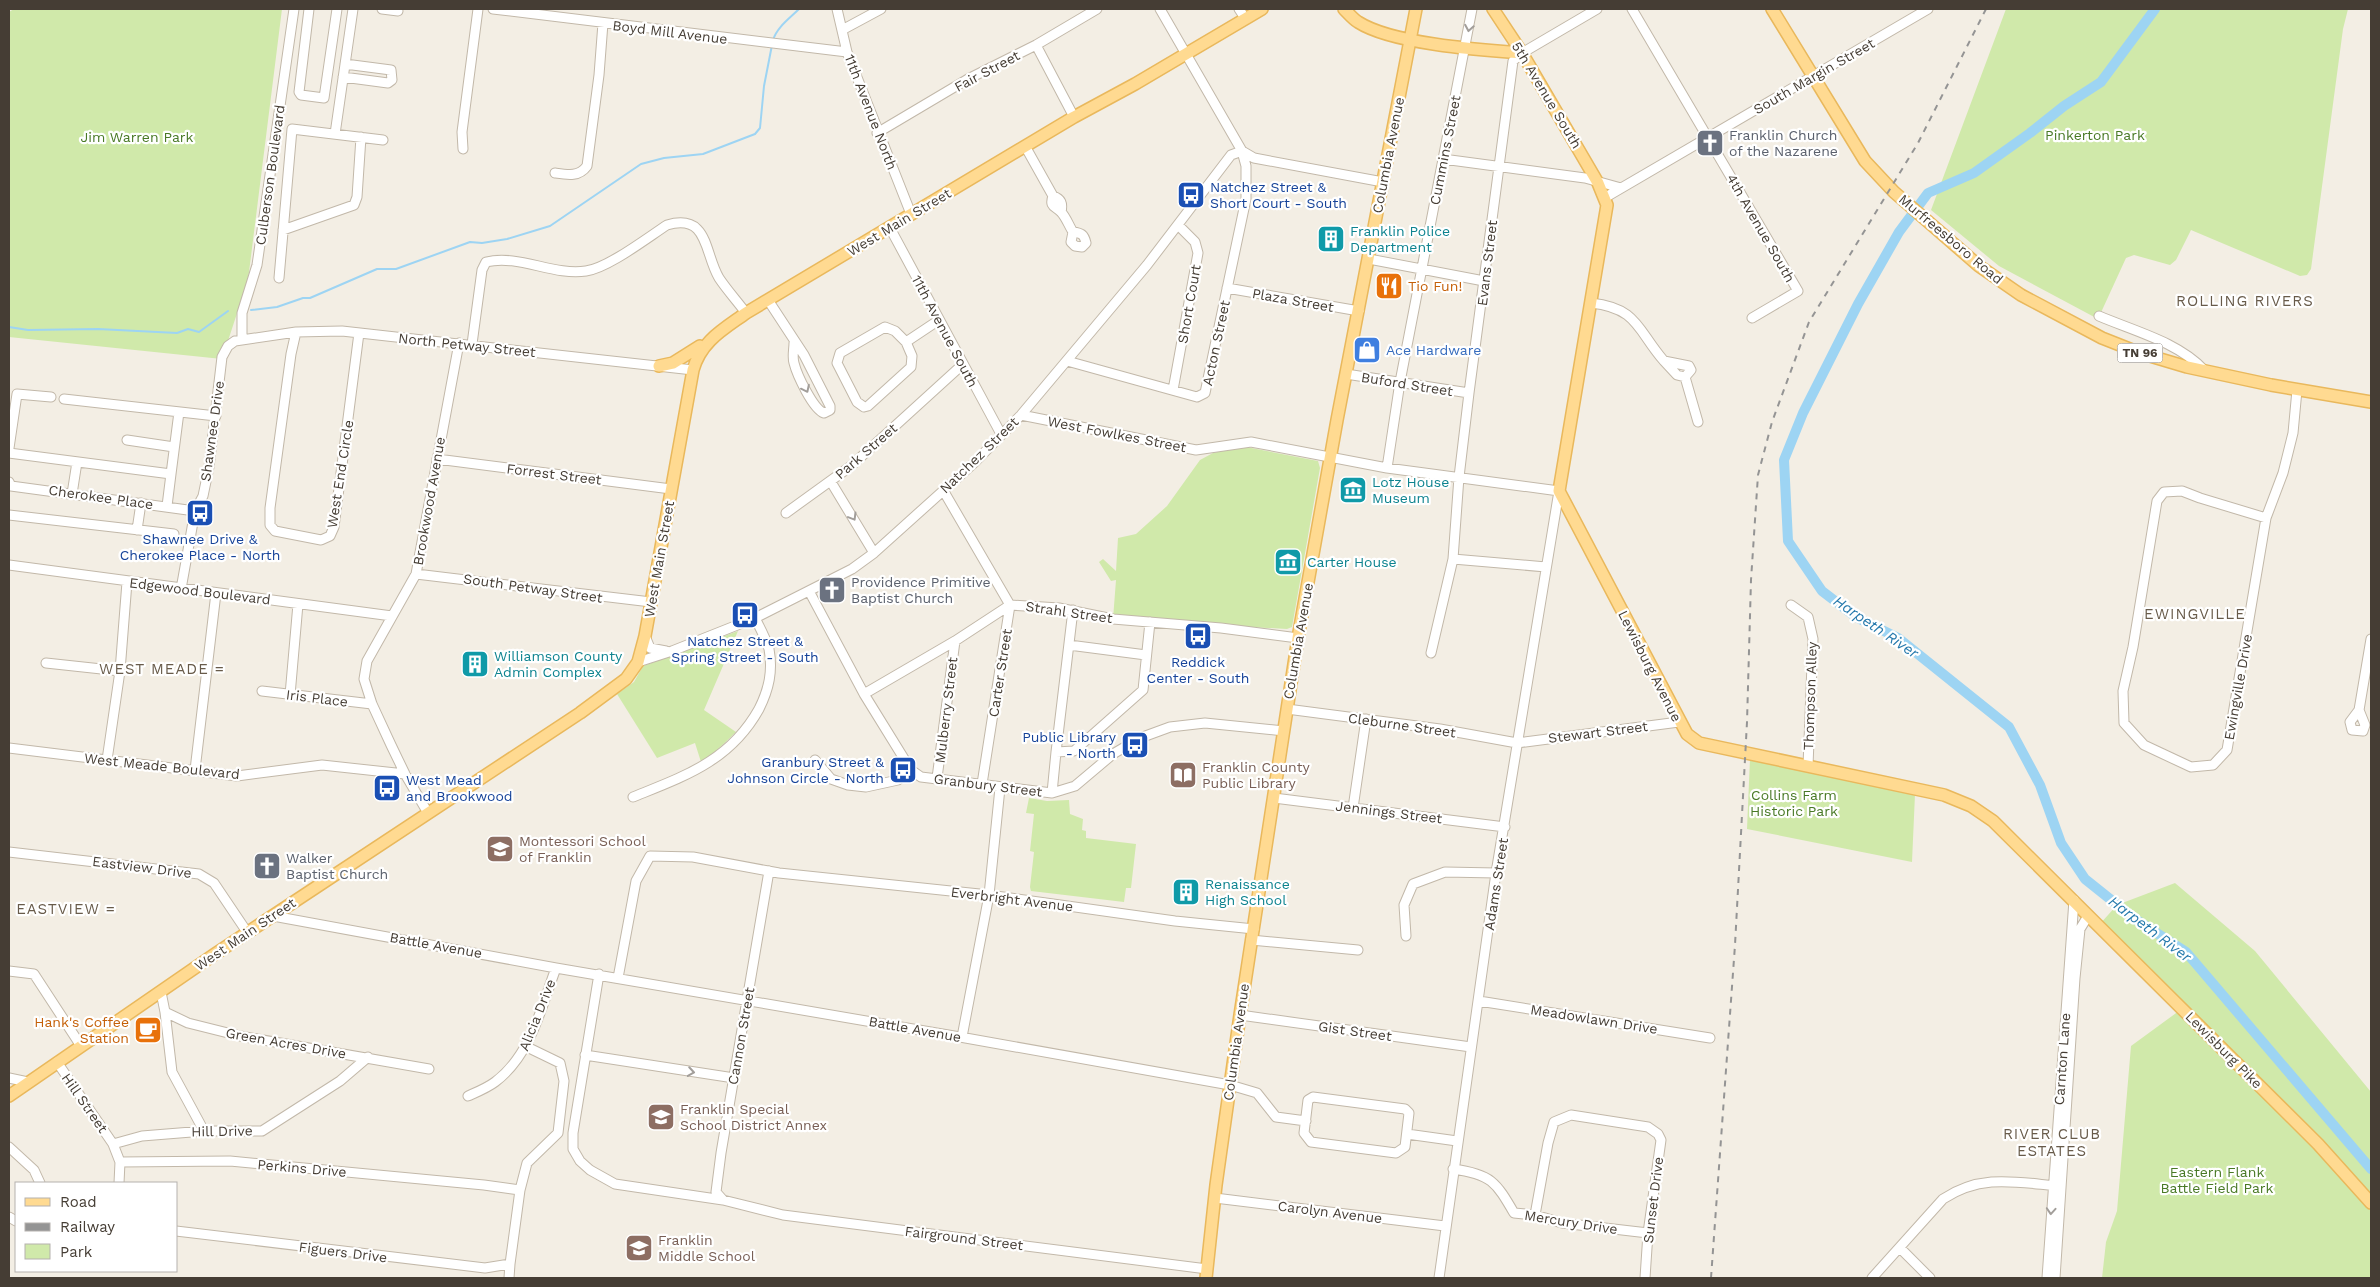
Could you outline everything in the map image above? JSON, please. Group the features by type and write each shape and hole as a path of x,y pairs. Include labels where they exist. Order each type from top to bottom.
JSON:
{"main road":[{"name":"West Main Street","path":"9,1096 247,932 428,813 626,679 638,662 645,636 693,370 696,359 708,341 746,313 1074,117 1187,53 1242,14 1262,9"},
{"path":"1344,9 1357,22 1389,34 1465,48 1522,53"},
{"name":"Columbia Avenue","path":"1207,1273 1215,1198 1240,1015 1298,638 1346,374 1416,9"},
{"name":"5th Avenue South","path":"1493,9 1522,53 1598,183"},
{"name":"TN 96","path":"1772,9 1813,76"},
{"name":"Murfreesboro Road","path":"1813,76 1865,161 1892,190 1979,266 2021,295 2057,316 2102,338 2140,353 2204,370 2296,390 2371,402"},
{"path":"1560,491 1607,210 1606,197 1598,183"},
{"path":"659,366 673,363 686,357 708,341"},
{"name":"Lewisburg Avenue","path":"1560,491 1678,722 1687,734 1699,743 1944,795 1971,806 1992,821 2074,900"},
{"name":"Lewisburg Pike","path":"2074,900 2318,1144 2371,1203"}],"street":[{"name":"Culberson Boulevard","path":"242,339 242,313 257,265 294,9"},
{"path":"309,9 299,92 300,95 324,98 337,9"},
{"path":"335,134 353,9"},
{"path":"382,9 398,11"},
{"path":"463,149 462,132 478,9"},
{"name":"Boyd Mill Avenue","path":"493,9 764,44 847,52"},
{"name":"11th Avenue North","path":"837,9 847,52 877,133 911,214"},
{"path":"842,30 881,9"},
{"name":"Fair Street","path":"877,133 1097,9"},
{"path":"1160,9 1242,151 1254,158 1383,182"},
{"name":"Cummins Street","path":"1387,468 1400,382 1472,9"},
{"path":"1522,53 1597,9"},
{"name":"4th Avenue South","path":"1632,9 1798,291 1752,318"},
{"name":"South Margin Street","path":"1606,197 1813,76 1913,13 1928,9"},
{"path":"556,174 580,173 587,166 600,74 603,23"},
{"path":"1036,45 1074,117"},
{"name":"Evans Street","path":"1430,653 1453,559 1459,477 1469,393 1513,61 1522,53"},
{"path":"343,77 388,83 392,80 391,70 345,64"},
{"path":"279,278 292,130 383,140"},
{"path":"283,230 354,205 357,197 361,137"},
{"path":"1025,146 1053,196 1051,202 1053,207 1061,212 1073,232"},
{"name":"Natchez Street","path":"638,662 672,651 755,618 852,569 874,553 974,464 1001,434 1022,415 1178,225 1231,155 1242,151"},
{"name":"Acton Street","path":"1067,361 1197,397 1205,393 1246,199 1246,166 1242,151"},
{"path":"1443,159 1584,178 1621,188"},
{"path":"472,344 482,270 486,262 498,259 548,268 587,271 601,266 667,225 678,222 687,223 698,228 719,277 746,313"},
{"name":"Short Court","path":"1173,390 1198,252 1195,242 1178,225"},
{"name":"11th Avenue South","path":"890,228 962,365 1001,434"},
{"path":"1369,258 1484,281"},
{"name":"Plaza Street","path":"1227,288 1359,312"},
{"path":"768,300 794,343 804,355 830,406 830,410 824,413 820,411 812,400 794,363 794,343"},
{"path":"1591,303 1606,305 1631,316 1676,375 1685,377 1698,422"},
{"name":"Murfreesboro Road","path":"2099,316 2179,350 2193,359 2204,370"},
{"path":"906,342 939,320"},
{"path":"885,327 895,331 906,342 912,356 911,367 868,406 864,407 857,402 837,363 840,353 885,327"},
{"name":"North Petway Street","path":"242,339 324,330 472,344 693,370"},
{"name":"West End Circle","path":"296,332 291,354 270,525 275,531 321,540 330,536 334,527 359,334"},
{"name":"Shawnee Drive","path":"181,589 195,510 203,496 216,416 222,357 228,346 242,339"},
{"name":"Brookwood Avenue","path":"428,813 405,774 372,704 364,679 367,661 416,574 458,343"},
{"name":"Park Street","path":"874,553 832,482 962,365"},
{"name":"Buford Street","path":"1346,374 1469,393"},
{"name":"Ewingville Drive","path":"2266,518 2182,491 2164,492 2157,501 2133,647 2123,690 2124,723 2144,745 2191,768 2213,765 2227,750 2266,518 2283,473 2293,432 2296,390"},
{"path":"9,448 11,420 17,394 51,397"},
{"path":"64,398 216,416"},
{"path":"167,506 179,412"},
{"name":"West Fowlkes Street","path":"1022,415 1196,450 1252,442 1387,468 1560,491"},
{"path":"127,440 174,447"},
{"path":"9,453 171,474"},
{"name":"Forrest Street","path":"436,459 671,490"},
{"path":"72,494 77,462"},
{"name":"Cherokee Place","path":"9,482 11,486 195,510"},
{"path":"786,513 832,482"},
{"path":"943,490 1010,605"},
{"name":"Adams Street","path":"1439,1278 1496,873 1560,491"},
{"path":"137,530 141,503"},
{"path":"9,515 174,534"},
{"path":"1453,559 1546,567"},
{"name":"Edgewood Boulevard","path":"9,566 392,616"},
{"name":"South Petway Street","path":"416,574 651,602"},
{"path":"107,760 120,671 127,582"},
{"path":"809,591 864,694 911,770 898,780 866,787 848,785 831,779 815,760"},
{"path":"195,770 216,593"},
{"path":"290,695 298,604"},
{"name":"Strahl Street","path":"864,694 955,641 1010,605 1073,610 1113,618 1221,628 1298,638"},
{"name":"Carter Street","path":"982,784 1010,605"},
{"name":"Thompson Alley","path":"1791,605 1808,617 1813,639 1808,766"},
{"path":"1052,793 1073,610"},
{"path":"633,797 688,774 719,756 733,744 756,713 769,687 771,674 768,647 755,618"},
{"path":"1056,752 1074,751 1143,690 1150,622"},
{"path":"645,636 648,645 654,650 672,651"},
{"path":"2359,710 2371,639"},
{"name":"Mulberry Street","path":"937,778 955,641"},
{"path":"1069,645 1146,655"},
{"path":"46,663 120,671"},
{"name":"Iris Place","path":"262,691 372,704"},
{"name":"Cleburne Street","path":"1287,710 1366,719 1517,743"},
{"path":"1352,808 1366,719"},
{"name":"Stewart Street","path":"1517,743 1678,722"},
{"name":"Granbury Street","path":"911,770 921,777 1052,793 1075,786 1113,754 1140,738 1170,727 1205,723 1284,731"},
{"name":"West Meade Boulevard","path":"9,748 237,776 322,765 405,774"},
{"path":"962,1037 989,896 1000,788"},
{"name":"Jennings Street","path":"1274,798 1505,827"},
{"name":"Eastview Drive","path":"9,852 199,874 214,883 247,932"},
{"name":"Everbright Avenue","path":"618,978 636,881 650,856 693,857 769,871 989,896 1358,950"},
{"name":"Cannon Street","path":"723,1200 716,1192 729,1077 748,1000 757,931 769,871"},
{"path":"1406,936 1404,905 1413,884 1446,872 1496,873"},
{"name":"Carnton Lane","path":"2055,1278 2057,1186 2074,900"},
{"name":"Battle Avenue","path":"273,916 556,968 1230,1085 1257,1092 1276,1117 1306,1120"},
{"name":"Carnton Lane","path":"2046,1278 2057,1186 2076,959 2080,929 2088,916"},
{"name":"Alicia Drive","path":"468,1096 495,1083 514,1065 527,1047 556,968"},
{"path":"9,971 34,974 81,1046"},
{"path":"599,974 573,1133 573,1149 580,1161 590,1170 615,1184 723,1200"},
{"path":"161,992 172,1072 204,1131"},
{"name":"Meadowlawn Drive","path":"1478,1002 1710,1038"},
{"name":"Green Acres Drive","path":"165,1012 188,1023 240,1036 429,1069"},
{"name":"Gist Street","path":"1240,1015 1471,1047"},
{"path":"509,1278 520,1190 528,1163 558,1133 564,1081 560,1063 527,1047"},
{"path":"585,1055 729,1077"},
{"name":"Hill Drive","path":"113,1144 142,1136 204,1131 262,1131 340,1081 368,1058"},
{"name":"Hill Street","path":"57,1062 113,1144"},
{"path":"9,1078 28,1082"},
{"path":"1314,1097 1405,1109 1409,1113 1407,1134 1405,1147 1396,1153 1310,1142 1304,1133 1308,1100 1314,1097"},
{"name":"Sunset Drive","path":"1535,1216 1548,1143 1554,1122 1571,1115 1648,1127 1658,1134 1661,1140 1648,1233 1645,1278"},
{"path":"1407,1134 1458,1141"},
{"path":"113,1144 120,1162 119,1182"},
{"path":"9,1147 34,1170 40,1182"},
{"name":"Perkins Drive","path":"120,1162 230,1161 520,1190"},
{"name":"Mercury Drive","path":"1453,1169 1477,1172 1498,1185 1514,1214 1535,1216 1562,1223 1648,1233"},
{"path":"1872,1278 1943,1199 1956,1190 2004,1180 2057,1186"},
{"name":"Carolyn Avenue","path":"1215,1198 1445,1226"},
{"name":"Fairground Street","path":"723,1200 783,1216 1207,1273"},
{"name":"Figuers Drive","path":"178,1231 486,1268 510,1264"},
{"path":"1900,1248 1930,1278"}],"green space":[{"name":"Jim Warren Park","path":"14,9 282,9 248,280 222,359 9,337 9,12"},
{"name":"Pinkerton Park","path":"2006,9 2348,9 2343,29 2311,269 2307,275 2300,276 2191,230 2176,260 2170,265 2134,255 2126,258 2098,319 1999,266 1931,210"},
{"path":"1241,446 1318,461 1320,468 1292,627 1287,629 1113,619 1116,580 1111,581 1099,562 1103,559 1116,571 1118,538 1136,534 1167,506 1200,460 1213,453"},
{"path":"738,631 704,710 736,732 714,753 701,762 695,743 657,758 617,694 634,682 643,666"},
{"name":"Collins Farm Historic Park","path":"1750,759 1915,794 1912,862 1747,829"},
{"path":"1029,798 1047,801 1069,800 1070,814 1083,819 1082,830 1086,831 1086,838 1136,844 1131,888 1126,888 1124,902 1031,891 1034,852 1030,851 1034,814 1026,813"},
{"name":"Eastern Flank Battle Field Park","path":"2175,883 2255,951 2371,1092 2371,1278 2102,1278 2106,1242 2117,1211 2131,1046 2183,1008 2099,925 2117,905"}],"waterway":[{"path":"773,40 781,27 799,9"},
{"name":"Harpeth River","path":"2155,9 2101,82 2064,106 1974,173 1928,193 1899,232 1858,304 1803,413 1784,460 1788,541 1822,591 1856,617 1898,638 2009,727 2040,785 2061,843 2085,879 2135,919 2186,952 2371,1169"},
{"path":"251,310 277,307 303,298 310,298 377,269 396,269 470,242 482,243 507,239 550,226 641,164 664,158 703,154 755,134 760,128 764,86 772,45"},
{"path":"9,327 28,330 98,329 177,333 188,329 199,332 228,311"}],"railway":[{"path":"1711,1278 1735,945 1747,722 1751,580 1758,475 1772,422 1809,322 1918,143 1986,9"}],"place":[{"name":"Franklin Church of the Nazarene","path":"1710,143"},
{"name":"Natchez Street & Short Court - South","path":"1191,195"},
{"name":"Franklin Police Department","path":"1331,239"},
{"name":"Tio Fun!","path":"1389,286"},
{"name":"Ace Hardware","path":"1367,350"},
{"name":"Lotz House Museum","path":"1353,490"},
{"name":"Shawnee Drive & Cherokee Place - North","path":"200,513"},
{"name":"Carter House","path":"1288,562"},
{"name":"Providence Primitive Baptist Church","path":"832,590"},
{"name":"Natchez Street & Spring Street - South","path":"745,615"},
{"name":"Reddick Center - South","path":"1198,636"},
{"name":"Williamson County Admin Complex","path":"475,664"},
{"name":"Public Library - North","path":"1135,745"},
{"name":"Granbury Street & Johnson Circle - North","path":"903,770"},
{"name":"Franklin County Public Library","path":"1183,775"},
{"name":"West Mead and Brookwood","path":"387,788"},
{"name":"Montessori School of Franklin","path":"500,849"},
{"name":"Walker Baptist Church","path":"267,866"},
{"name":"Renaissance High School","path":"1186,892"},
{"name":"Hank's Coffee Station","path":"148,1030"},
{"name":"Franklin Special School District Annex","path":"661,1117"},
{"name":"Franklin Middle School","path":"639,1248"}],"district":[{"name":"ROLLING RIVERS","path":"2245,301"},
{"name":"EWINGVILLE","path":"2195,614"},
{"name":"WEST MEADE =","path":"162,669"},
{"name":"EASTVIEW =","path":"66,909"},
{"name":"RIVER CLUB ESTATES","path":"2052,1142"}]}
